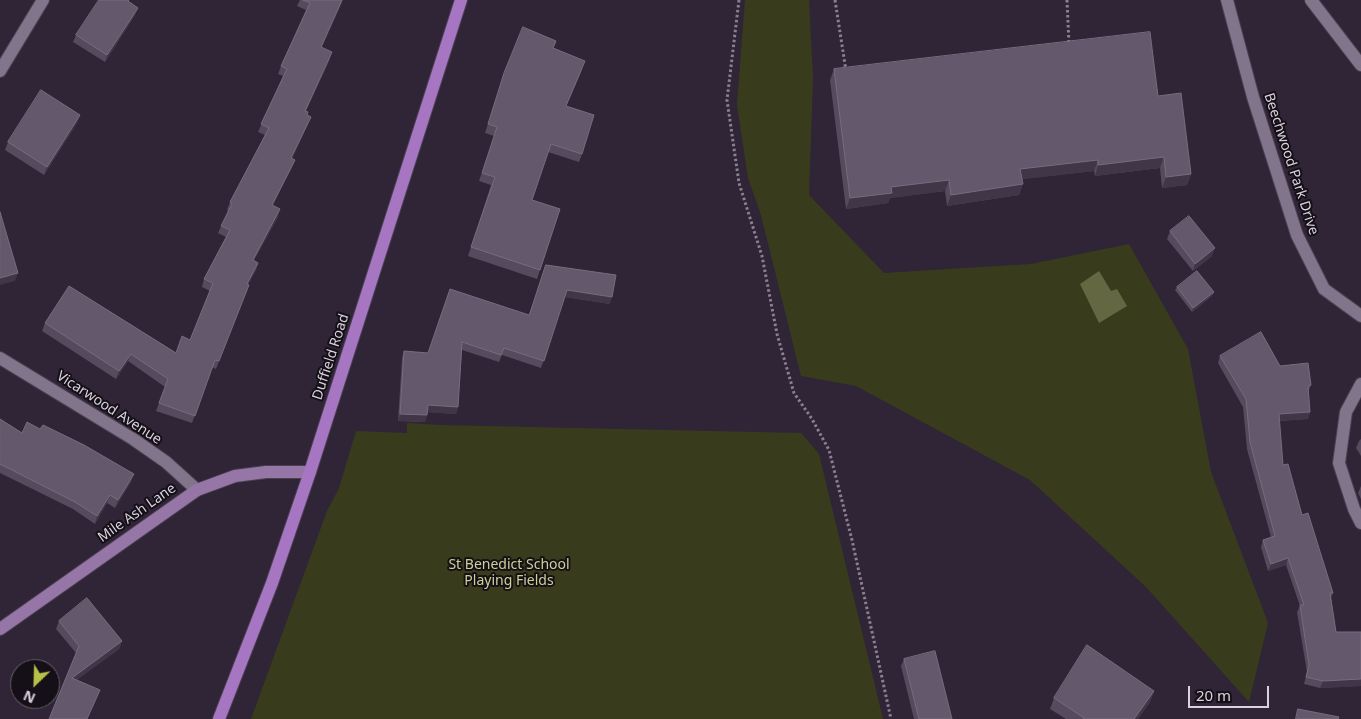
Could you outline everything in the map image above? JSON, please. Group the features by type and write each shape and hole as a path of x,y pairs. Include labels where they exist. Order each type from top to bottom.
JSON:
{"main road":[{"name":"Duffield Road","path":"219,719 272,583 310,472 461,0"}],"street":[{"path":"0,71 43,0"},
{"name":"Beechwood Park Drive","path":"1227,0 1253,97 1297,235 1324,289 1361,316"},
{"path":"1311,0 1361,65"},
{"name":"Vicarwood Avenue","path":"0,358 133,439 166,462 197,490"},
{"path":"1361,384 1346,412 1339,463 1354,509 1361,522"},
{"name":"Mile Ash Lane","path":"0,629 197,490 235,476 266,472 310,472"}],"path":[{"path":"739,0 727,100 739,183 762,256 777,334 794,393 812,419 829,450 852,540 890,719"},
{"path":"834,0 847,78"},
{"path":"1067,0 1070,51"}],"green space":[{"path":"745,0 809,0 813,78 809,195 884,273 1031,264 1129,244 1188,349 1211,472 1268,623 1249,702 1146,587 1030,480 856,386 801,376 761,215 748,178 737,105"},
{"name":"St Benedict School Playing Fields","path":"407,423 801,433 819,454 883,719 251,719 327,511 339,488 356,431 407,433"}],"shaded area":[{"path":"1099,271 1111,291 1117,289 1127,306 1099,323 1080,284"}],"building":[{"path":"99,0 129,0 138,8 107,55 76,35"},
{"path":"303,0 342,0 321,47 332,52 305,111 311,117 291,158 295,160 272,205 280,209 253,260 258,263 247,284 249,285 219,361 215,360 195,416 159,403 168,379 131,354 119,371 45,323 69,286 176,353 182,336 190,340 213,283 204,279 230,230 221,226 232,204 230,202 269,128 261,124 287,69 281,66 310,3"},
{"path":"523,27 556,41 553,48 585,61 566,106 594,115 582,154 551,144 532,200 560,209 540,270 471,247 495,177 482,173 497,127 488,124 504,73"},
{"path":"1150,32 1158,96 1181,93 1191,174 1166,177 1164,157 1098,165 1098,160 1020,169 1023,184 951,195 949,180 891,187 892,193 850,198 834,69"},
{"path":"41,90 80,115 47,167 8,142"},
{"path":"0,212 18,273 0,278"},
{"path":"1189,216 1215,248 1195,264 1170,231"},
{"path":"546,265 616,275 612,297 567,290 544,361 504,348 501,355 462,342 458,407 428,405 427,415 400,414 404,351 428,353 450,289 529,315"},
{"path":"1197,271 1214,292 1193,308 1177,287"},
{"path":"1261,332 1280,366 1308,363 1311,385 1308,386 1310,412 1279,414 1283,465 1288,464 1302,515 1308,513 1333,593 1330,593 1336,632 1361,632 1361,679 1323,681 1306,677 1309,665 1300,605 1304,605 1288,558 1271,564 1263,540 1275,536 1250,442 1246,399 1220,356"},
{"path":"0,419 22,433 27,422 40,429 43,425 84,445 134,474 118,500 110,495 97,516 75,502 0,464"},
{"path":"87,598 122,641 72,678 100,690 87,719 49,719 53,709 60,709 60,692 79,646 59,621"},
{"path":"1087,645 1154,691 1134,719 1083,719 1054,698"},
{"path":"935,651 952,719 919,719 904,659"},
{"path":"1298,709 1339,717 1338,719 1296,719"}]}
